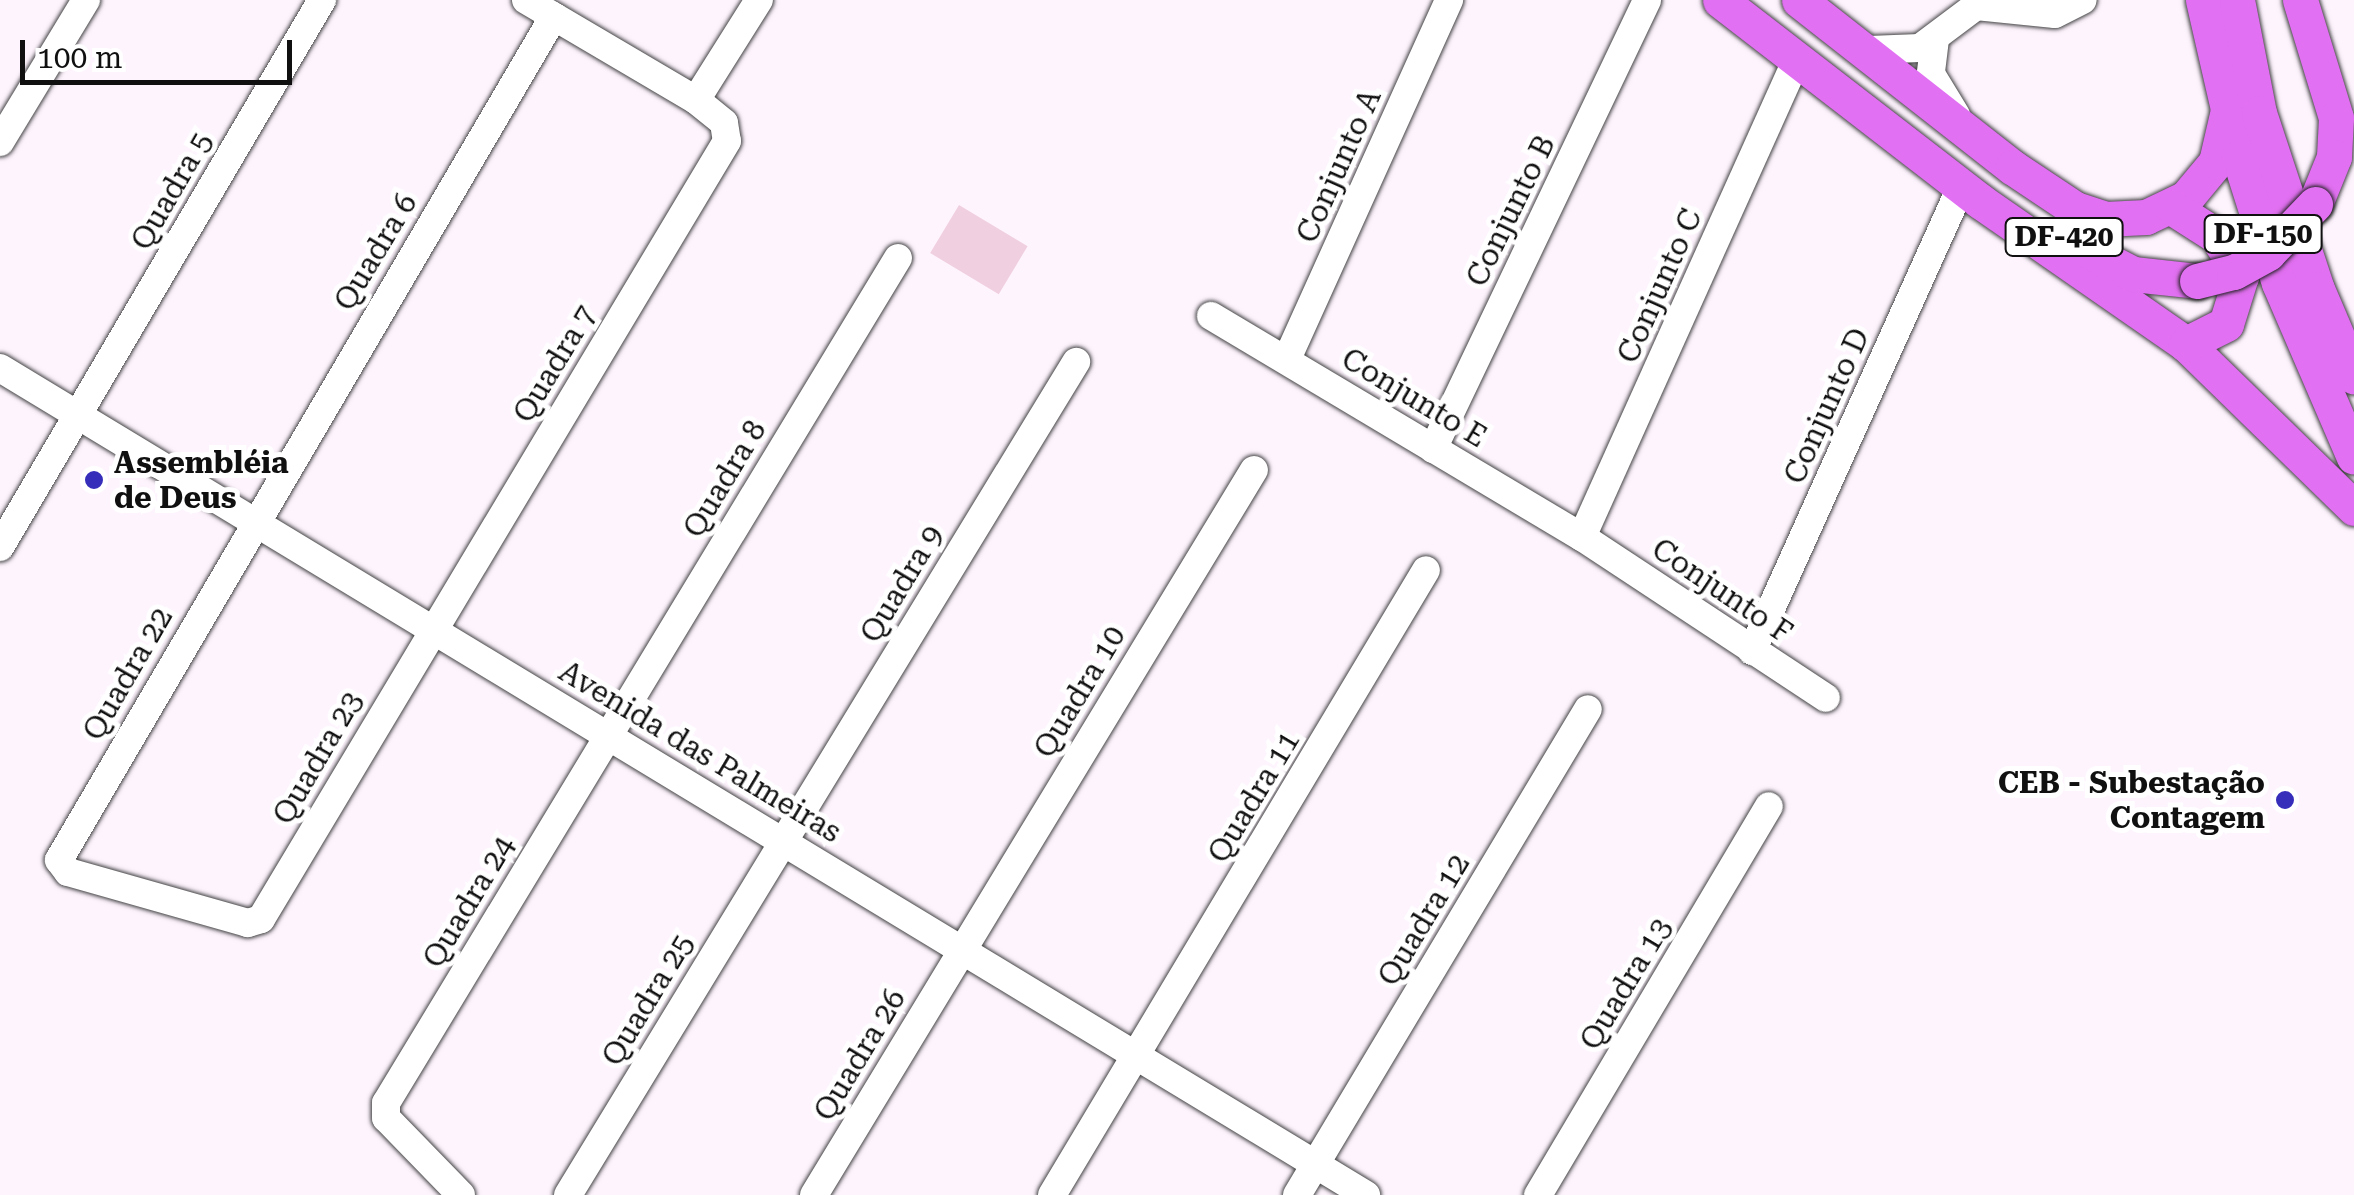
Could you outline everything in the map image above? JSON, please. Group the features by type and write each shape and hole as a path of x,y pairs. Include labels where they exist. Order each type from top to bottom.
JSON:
{"main road":[{"name":"DF-420","path":"1720,0 1950,177 2116,266 2157,279 2197,281 2234,272 2268,253 2315,204 2334,157 2336,118 2300,0"},
{"name":"DF-420","path":"1799,0 2076,209 2124,222 2173,208"},
{"name":"DF-150","path":"2203,0 2228,110 2280,283 2354,457"},
{"name":"DF-150","path":"2237,0 2259,113 2316,288 2354,376"},
{"path":"2186,344 2226,324 2241,276 2217,236 2173,208 2216,162 2228,110"},
{"path":"1950,177 2186,344 2354,508"}],"street":[{"path":"0,142 86,0"},
{"name":"Quadra 5","path":"0,547 322,0"},
{"path":"526,0 696,100 758,0"},
{"name":"Conjunto A","path":"1288,359 1449,0"},
{"name":"Conjunto B","path":"1433,449 1647,0"},
{"path":"1870,50 1912,50 1935,39 1972,3 2054,14 2083,0"},
{"name":"Quadra 6","path":"253,520 554,16"},
{"path":"1935,39 1931,74 1960,122"},
{"name":"Conjunto C","path":"1582,537 1796,61"},
{"name":"Quadra 7","path":"431,629 714,165 729,130 696,100"},
{"name":"Conjunto D","path":"1752,651 1950,177"},
{"name":"Quadra 8","path":"608,734 898,258"},
{"name":"Conjunto E","path":"1211,316 1582,537"},
{"name":"Quadra 9","path":"784,839 1076,362"},
{"name":"Avenida das Palmeiras","path":"0,368 784,839 1366,1195"},
{"name":"Quadra 10","path":"962,948 1254,470"},
{"name":"Quadra 22","path":"253,520 60,860 68,872 248,923 261,919"},
{"name":"Conjunto F","path":"1582,537 1826,698"},
{"name":"Quadra 11","path":"1052,1195 1426,570"},
{"name":"Quadra 23","path":"261,919 431,629"},
{"name":"Quadra 12","path":"1297,1195 1588,709"},
{"name":"Quadra 24","path":"460,1195 386,1118 386,1103 608,734"},
{"name":"Quadra 13","path":"1538,1195 1769,806"},
{"name":"Quadra 25","path":"568,1195 784,839"},
{"name":"Quadra 26","path":"814,1195 962,948"}],"shaded area":[{"path":"959,205 1028,246 999,294 930,253"}],"place":[{"name":"Assembléia de Deus","path":"94,480"},
{"name":"CEB - Subestação Contagem","path":"2285,800"}]}
